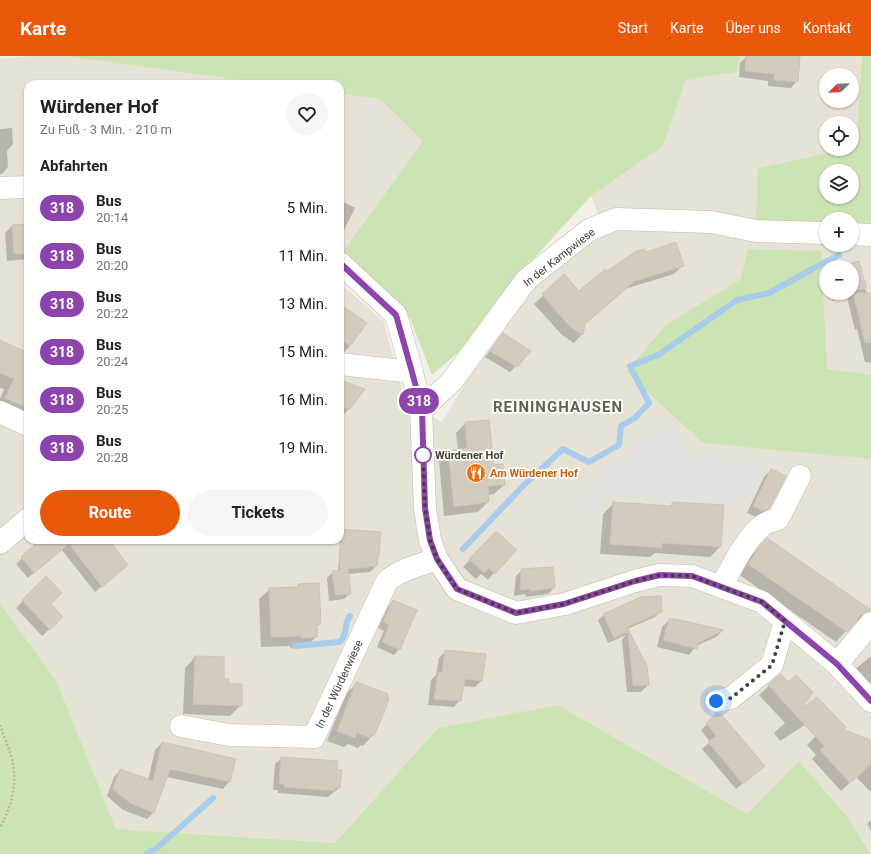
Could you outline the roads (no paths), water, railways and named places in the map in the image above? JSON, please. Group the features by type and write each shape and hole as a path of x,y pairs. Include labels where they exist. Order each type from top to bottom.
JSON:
{"street":[{"path":"0,188 24,187"},
{"name":"In der Kampwiese","path":"422,410 452,381 526,280 589,230 616,219 711,222 756,231 819,233"},
{"path":"859,234 871,234"},
{"path":"344,267 396,315 422,410 425,508 430,540 437,559 457,589 516,613 564,604 635,581 660,575 692,576 762,602 837,664 871,701"},
{"path":"344,364 412,372"},
{"path":"0,412 24,423"},
{"path":"721,587 752,535 765,524 778,519 800,476"},
{"path":"0,543 24,522"},
{"name":"In der Würdenwiese","path":"181,726 229,736 314,737 387,581 392,576 400,572 437,559"},
{"path":"716,701 731,698 772,665 785,621"},
{"path":"837,664 871,623"}],"waterway":[{"path":"463,549 524,485 563,449 589,462 619,445 621,426 635,418 649,403 630,366 658,355 737,300 769,293 839,255"},
{"path":"295,646 340,642 344,636 350,616"},
{"path":"146,854 157,848 213,798"}],"place":[{"name":"Würdener Hof","path":"423,455"},
{"name":"Am Würdener Hof","path":"476,473"}],"district":[{"name":"REININGHAUSEN","path":"558,407"}]}
